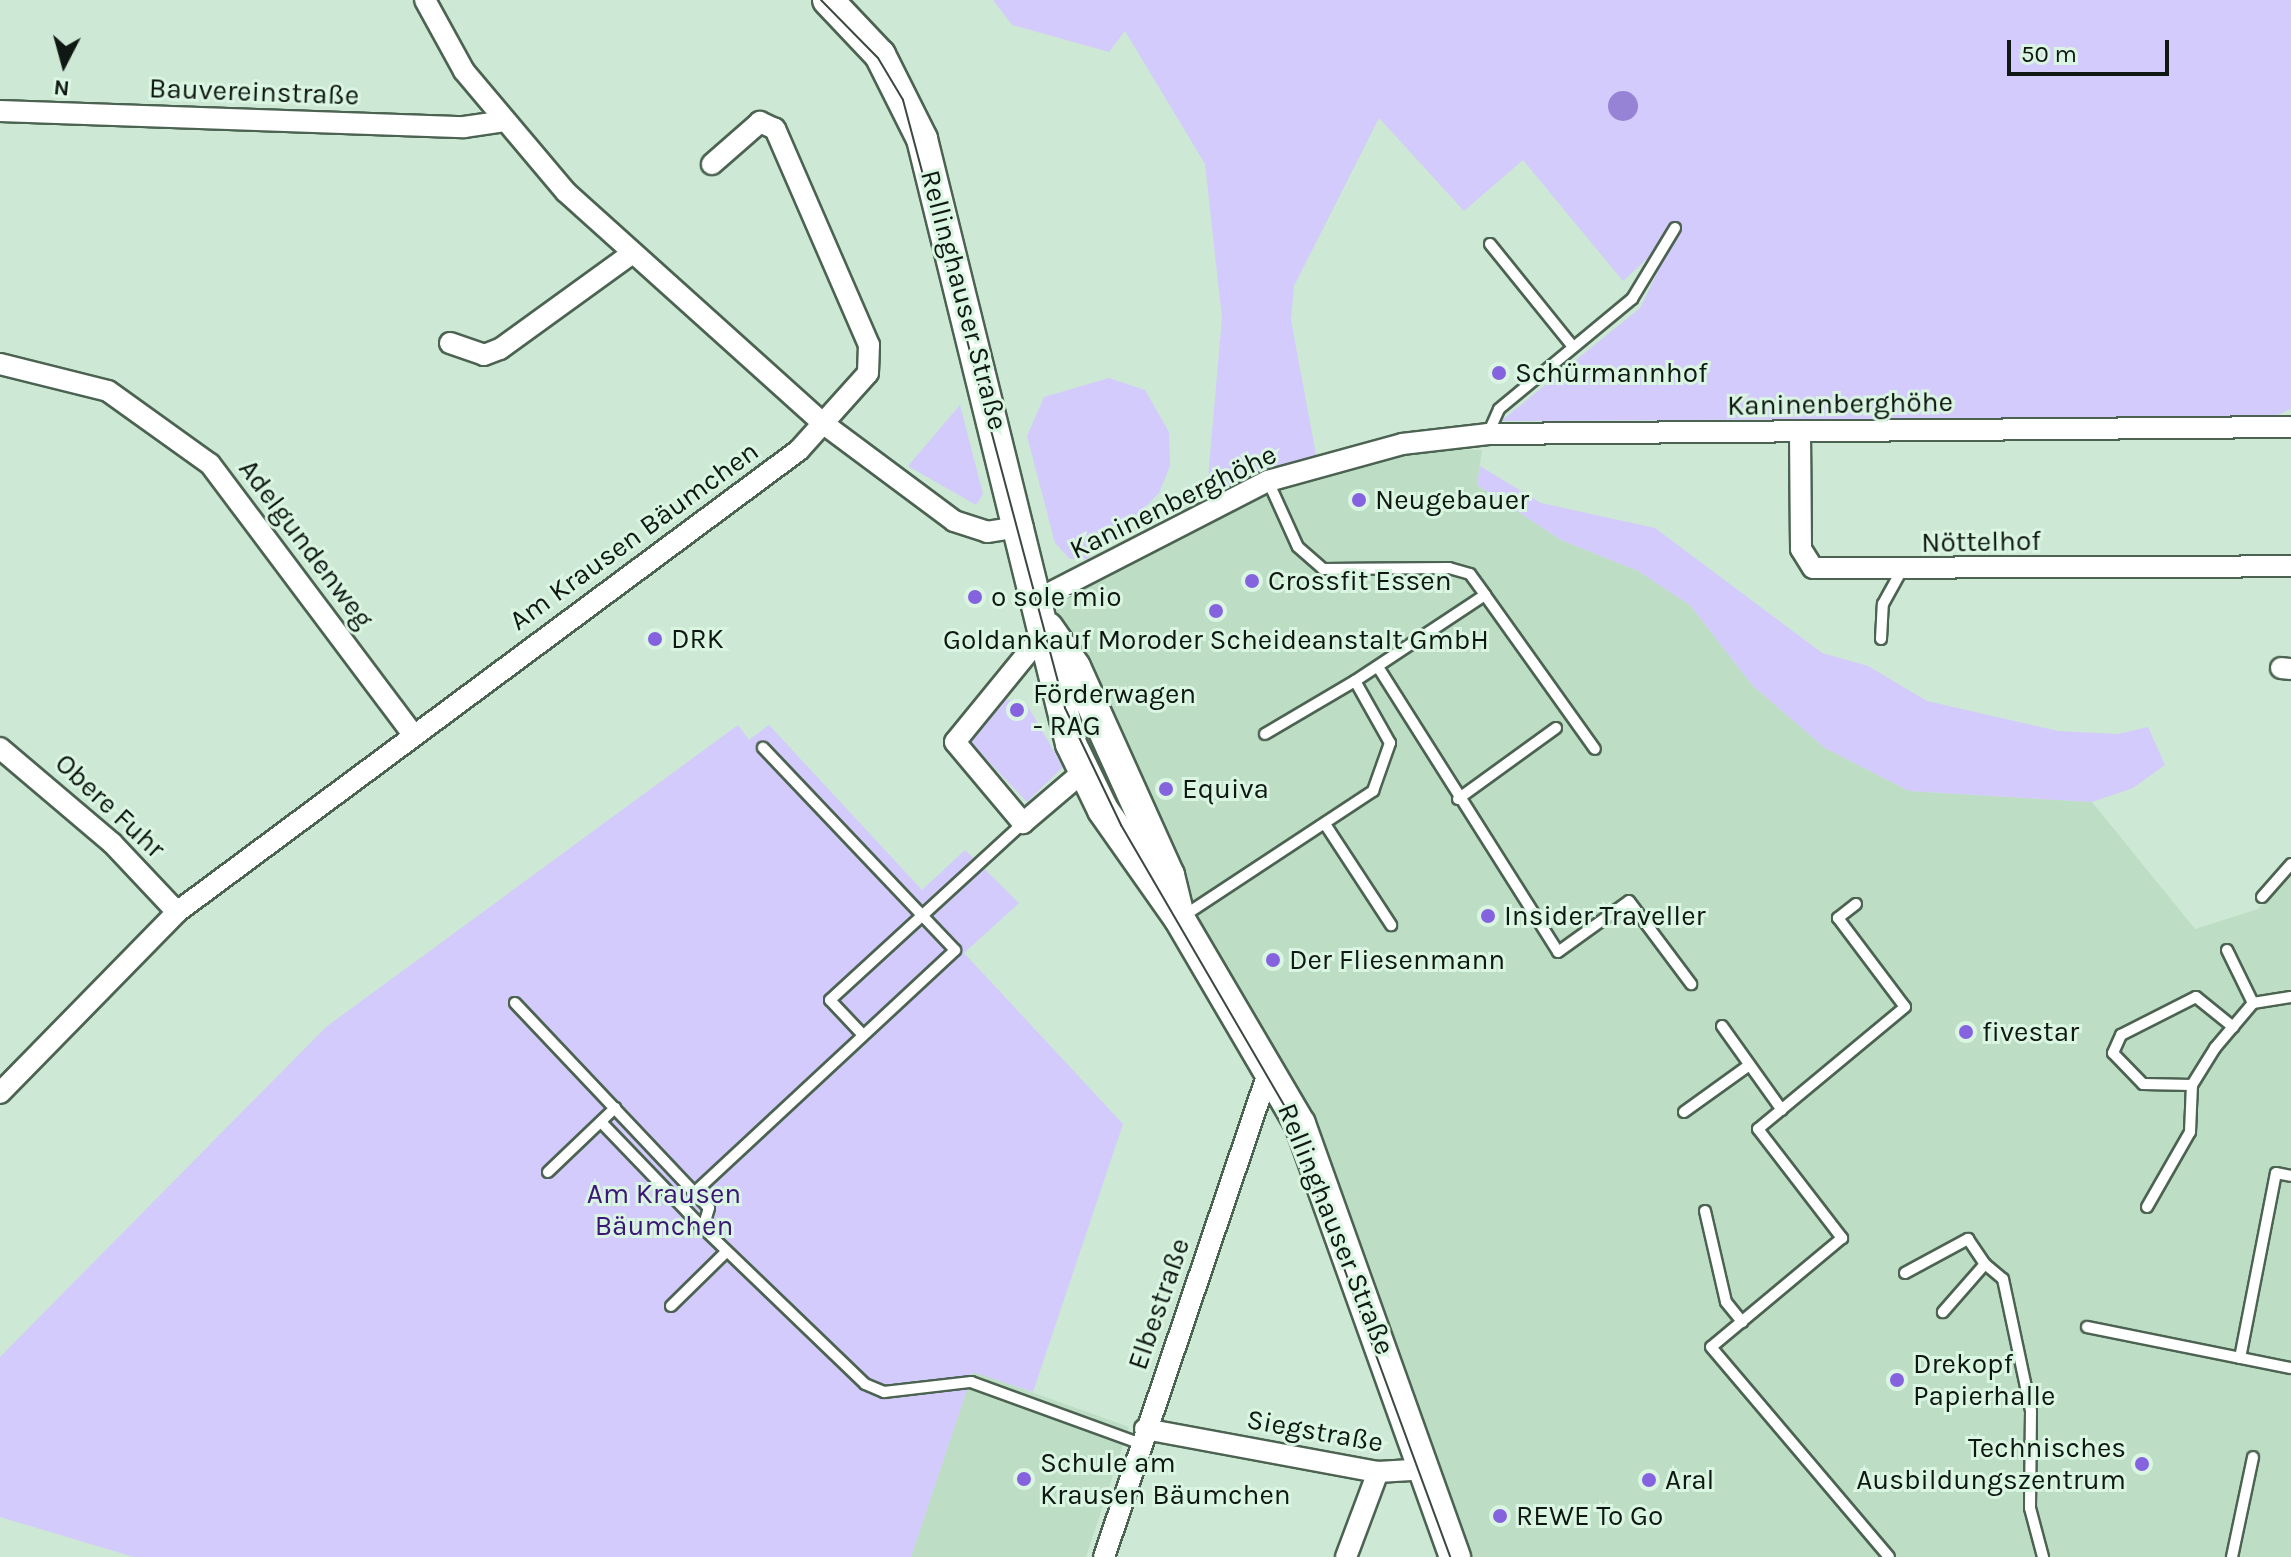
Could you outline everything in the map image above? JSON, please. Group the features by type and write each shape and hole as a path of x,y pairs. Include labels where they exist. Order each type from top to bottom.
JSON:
{"main road":[{"name":"Rellinghauser Straße","path":"828,0 862,31 894,75 922,139 1048,628 1057,703 1084,771 1149,885 1179,918 1300,1124 1428,1469 1455,1557"},
{"name":"Rellinghauser Straße","path":"1048,628 1075,667 1169,875 1179,918"}],"street":[{"path":"425,0 464,71 505,121 631,254 824,424 954,521 987,532 1023,526"},
{"name":"Bauvereinstraße","path":"0,111 464,127 505,121"},
{"name":"Am Krausen Bäumchen","path":"0,1093 177,912 824,424 872,359 783,141 760,122 712,164"},
{"path":"450,343 484,355 500,349 631,254"},
{"name":"Adelgundenweg","path":"0,364 108,391 210,464 412,733"},
{"name":"Kaninenberghöhe","path":"1040,598 1268,481 1388,447 1488,434 2291,427"},
{"name":"Nöttelhof","path":"1800,433 1803,561 1826,569 1901,571 2291,566"},
{"path":"1048,628 955,742 1023,823 1084,771"},
{"name":"Obere Fuhr","path":"0,748 101,833 177,912"},
{"name":"Elbestraße","path":"1104,1557 1269,1070"},
{"name":"Siegstraße","path":"1143,1436 1378,1472 1428,1469"},
{"path":"1346,1557 1378,1472"}],"lane":[{"path":"1488,434 1499,409 1645,284 1675,228"},
{"path":"1490,244 1573,347"},
{"path":"1268,481 1298,547 1323,569 1449,568 1470,574 1595,749"},
{"path":"1881,639 1883,604 1901,571"},
{"path":"1265,734 1378,667 1485,595"},
{"path":"1378,667 1458,799 1558,952 1629,901 1691,984"},
{"path":"1179,918 1373,791 1386,771 1385,724 1355,681"},
{"path":"1458,799 1556,728"},
{"path":"695,1192 955,950 763,748"},
{"path":"863,1035 830,1000 1023,823"},
{"path":"1325,824 1391,925"},
{"path":"2262,897 2291,864"},
{"path":"1856,904 1838,918 1905,1007 1758,1129 1842,1238 1711,1347 1889,1557"},
{"path":"2227,950 2253,1003"},
{"path":"2192,1085 2143,1084 2113,1053 2121,1035 2196,997 2233,1027"},
{"path":"2147,1207 2190,1132 2192,1085 2253,1003 2291,997"},
{"path":"515,1003 709,1208 703,1228"},
{"path":"1722,1026 1782,1110"},
{"path":"1684,1112 1748,1066"},
{"path":"548,1172 615,1108"},
{"path":"601,1122 703,1228 865,1384 884,1392 971,1382 1143,1436"},
{"path":"2240,1358 2276,1173 2291,1176"},
{"path":"1705,1211 1726,1302 1742,1322"},
{"path":"1905,1273 1968,1239 1985,1264 2003,1279 2031,1411 2030,1508 2043,1557"},
{"path":"671,1306 727,1251"},
{"path":"1943,1312 1985,1264"},
{"path":"2087,1327 2291,1368"},
{"path":"2232,1557 2253,1457"}],"shaded area":[{"path":"1623,91 1634,95 1638,106 1634,117 1623,121 1612,117 1608,106 1612,95"},
{"path":"1401,449 1482,450 1477,485 1561,540 1638,571 1690,605 1752,685 1825,748 1909,791 2092,802 2195,929 2258,909 2291,868 2291,1557 1457,1557 1301,1123 1113,808 1073,711 1042,598 1266,487"},
{"name":"Schule am Krausen Bäumchen","path":"973,1371 1129,1427 1086,1557 911,1557"}],"green space":[{"path":"993,0 2291,0 2291,409 2273,417 1501,421 1640,308 1678,230 1623,281 1523,160 1464,211 1379,118 1294,286 1291,320 1317,460 1205,513 1222,318 1205,164 1125,31 1109,52 1012,25"},
{"path":"1109,378 1145,390 1169,432 1170,466 1159,493 1128,524 1087,559 1070,559 1055,543 1027,436 1044,397"},
{"path":"960,405 983,494 976,505 908,466"},
{"path":"1480,466 1541,503 1655,528 1822,653 1868,666 1927,701 2058,731 2118,734 2148,727 2165,765 2133,788 2092,802 1909,791 1825,748 1752,685 1690,605 1638,571 1561,540 1477,485"},
{"path":"1016,699 1026,703 1063,767 1027,802 969,741 999,701"},
{"name":"Am Krausen Bäumchen","path":"738,725 749,740 769,725 922,890 965,850 1019,903 964,953 1123,1124 1033,1392 973,1372 911,1557 134,1557 0,1517 0,1357 326,1027"}],"tram line":[{"path":"821,0 878,58 903,100 1065,708 1121,825 1284,1105 1450,1557"}],"place":[{"name":"Schürmannhof","path":"1499,373"},
{"name":"Neugebauer","path":"1359,500"},
{"name":"Crossfit Essen","path":"1252,581"},
{"name":"o sole mio","path":"975,597"},
{"name":"Goldankauf Moroder Scheideanstalt GmbH","path":"1216,611"},
{"name":"DRK","path":"655,639"},
{"name":"Förderwagen - RAG","path":"1017,710"},
{"name":"Equiva","path":"1166,789"},
{"name":"Insider Traveller","path":"1488,916"},
{"name":"Der Fliesenmann","path":"1273,960"},
{"name":"fivestar","path":"1966,1032"},
{"name":"Drekopf Papierhalle","path":"1897,1380"},
{"name":"Technisches Ausbildungszentrum","path":"2142,1464"},
{"name":"Schule am Krausen Bäumchen","path":"1024,1479"},
{"name":"Aral","path":"1649,1480"},
{"name":"REWE To Go","path":"1500,1516"}]}
